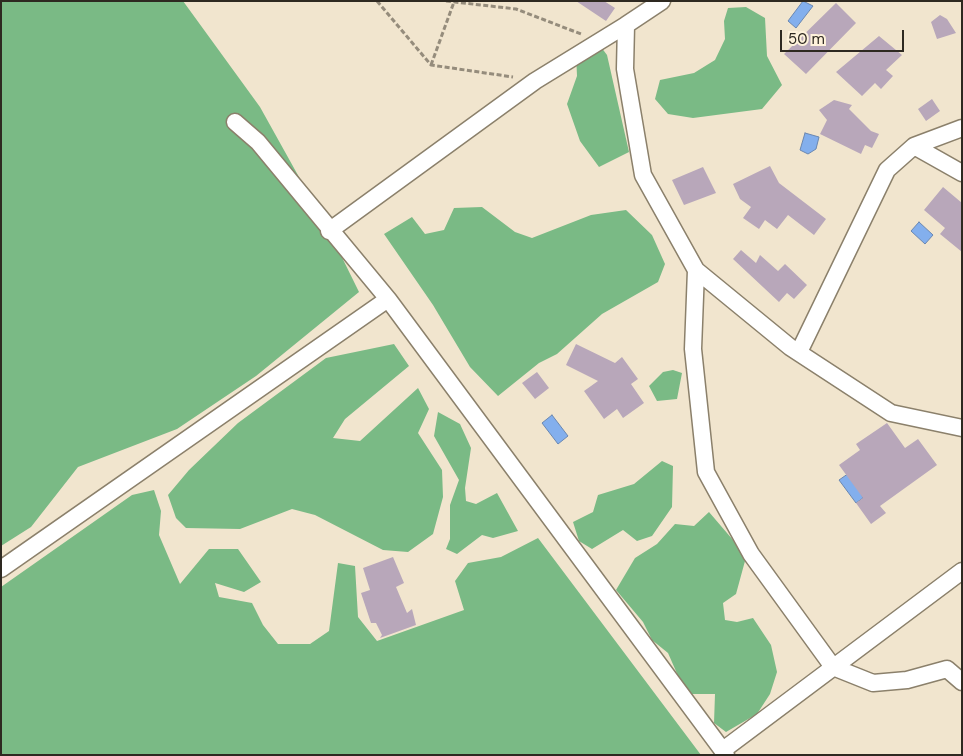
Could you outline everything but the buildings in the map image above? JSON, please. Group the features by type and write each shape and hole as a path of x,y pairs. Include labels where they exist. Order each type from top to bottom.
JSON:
{"street":[{"path":"329,231 535,80 662,1"},
{"path":"626,25 625,69 643,175 696,270 800,352 891,413 962,428"},
{"path":"235,122 258,142 329,231 388,299 724,752 833,667 962,571"},
{"path":"800,352 887,170 914,146 962,128"},
{"path":"914,146 962,174"},
{"path":"696,270 693,348 706,472 751,554 833,667 873,683 907,680 947,670 962,682"},
{"path":"1,568 388,299"}],"path":[{"path":"377,1 431,65 535,80"},
{"path":"446,1 516,9 570,28 597,42"},
{"path":"431,65 454,2"}],"green space":[{"path":"1,1 183,1 260,107 329,231 359,292 256,376 177,429 78,467 31,527 1,546"},
{"path":"746,7 765,18 767,56 782,85 762,109 693,118 668,114 655,99 660,80 694,73 715,60 725,39 724,21 728,8"},
{"path":"601,47 607,55 629,152 599,167 580,141 567,104 577,76 576,53"},
{"path":"482,207 515,232 532,238 591,215 626,210 652,235 665,264 658,282 602,314 557,354 539,363 498,396 470,367 433,305 384,234 412,217 425,234 444,230 454,208"},
{"path":"394,344 409,366 345,419 333,438 360,441 418,388 429,409 418,433 442,470 443,497 433,534 408,552 383,550 315,515 292,509 240,529 186,528 176,518 168,495 189,470 238,423 326,358"},
{"path":"673,370 682,373 677,399 657,401 649,386 663,372"},
{"path":"438,412 460,424 471,448 465,488 466,501 476,504 497,493 518,531 493,538 482,535 457,554 446,549 450,539 450,505 459,480 434,436"},
{"path":"662,461 673,466 672,507 652,536 637,541 623,530 592,549 579,541 573,522 593,512 598,495 634,484"},
{"path":"154,490 161,511 159,535 180,584 209,549 238,549 261,582 244,592 215,583 219,597 252,603 263,625 278,644 310,644 329,631 338,563 355,566 358,617 377,641 464,610 455,581 468,563 501,557 538,538 701,755 1,755 1,587 132,495"},
{"path":"709,512 733,540 745,561 736,594 723,603 725,620 737,622 753,618 771,645 777,672 770,694 757,714 726,732 714,723 715,694 686,694 668,653 652,640 643,622 616,590 635,558 657,544 675,524 694,526"}],"water":[{"path":"803,1 813,6 796,28 788,21"},
{"path":"805,133 819,137 816,149 808,154 800,150"},
{"path":"919,222 933,235 925,244 911,231"},
{"path":"552,415 568,436 558,444 542,423"},
{"path":"852,471 863,498 856,503 839,480"}]}
